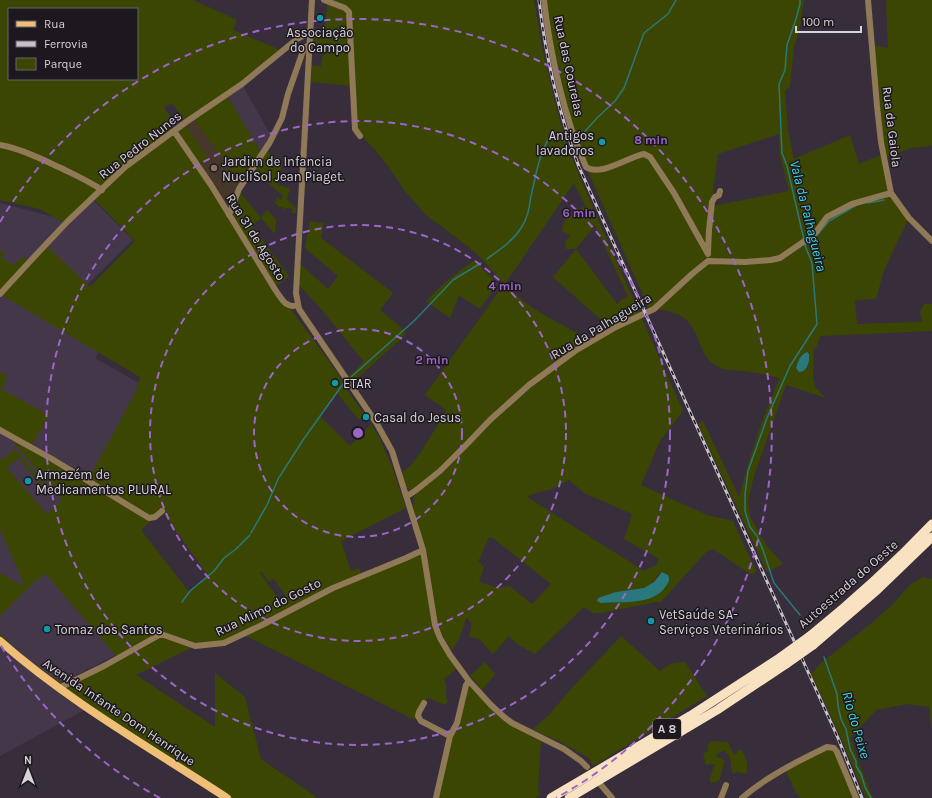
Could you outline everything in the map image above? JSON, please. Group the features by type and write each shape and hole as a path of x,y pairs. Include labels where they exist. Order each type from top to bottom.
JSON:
{"highway":[{"name":"Autoestrada do Oeste","path":"811,640 932,524"},
{"name":"Autoestrada do Oeste","path":"569,798 717,710 877,590 932,537"},
{"name":"Autoestrada do Oeste","path":"551,798 784,661"}],"main road":[{"name":"Avenida Infante Dom Henrique","path":"0,641 25,663 59,688 227,798"}],"street":[{"path":"312,0 296,294 298,305 303,316 382,433 392,451 423,550 434,617 438,632 450,655 490,705 508,720 559,746 587,767"},
{"path":"324,0 345,8 348,12 355,129 360,136"},
{"name":"Rua das Courelas","path":"544,0 549,33 568,119 586,167 590,170 604,169 636,155 644,154 650,157 674,193 708,254"},
{"name":"Rua da Gaiola","path":"868,0 882,148 891,193 909,218 932,241"},
{"name":"Rua Pedro Nunes","path":"0,294 34,256 125,167 242,84 297,39 310,32"},
{"path":"229,215 239,189 270,142 281,120 288,94 304,48 309,45"},
{"name":"Rua 31 de Agosto","path":"174,131 229,215 276,291 286,304 290,306 298,305"},
{"path":"0,145 17,149 32,155 79,177 102,190"},
{"path":"720,191 719,195 715,197 712,202 708,261 745,262 780,258 816,232 827,218 852,204 891,193"},
{"name":"Rua da Palhagueira","path":"407,496 440,471 490,420 529,385 575,351 616,327 654,309 708,261"},
{"path":"0,430 58,462 149,518 155,517 162,511"},
{"name":"Rua Mimo do Gosto","path":"59,688 104,666 161,634 180,642 195,646 224,643 333,588 423,550"},
{"path":"436,798 450,736 456,725 466,685 469,680"},
{"path":"424,703 418,716 421,721 450,736"},
{"path":"742,798 756,787 790,766 827,747 834,748 837,752 856,798"},
{"path":"601,785 612,798"},
{"path":"721,798 726,785"}],"shaded area":[{"path":"242,84 272,138 262,154 226,95"},
{"name":"Jardim de Infancia NucliSol Jean Piaget.","path":"193,118 242,185 230,213 174,131"},
{"path":"90,197 133,240 87,285 120,320 95,358 142,385 72,511 171,627 55,686 88,708 0,756 0,203 65,220"}],"green space":[{"path":"0,0 193,0 237,20 233,30 283,51 227,95 262,154 242,185 193,118 186,122 172,103 164,107 173,121 170,124 174,131 229,215 239,191 261,218 252,226 289,276 275,287 276,291 319,347 364,414 359,420 337,393 320,416 350,446 371,424 381,440 391,464 406,508 341,541 351,571 359,568 362,576 421,550 431,617 457,668 444,679 448,701 445,705 429,698 426,700 419,712 421,721 411,718 242,634 224,643 195,646 136,675 215,727 215,673 245,697 261,759 318,798 225,798 87,706 0,641 0,634 28,660 64,685 118,658 46,574 32,584 0,616 0,573 19,584 24,584 0,529 0,459 1,460 15,449 52,493 49,495 18,458 7,468 47,514 62,500 13,442 12,437 0,430 0,372 8,377 1,389 49,415 31,447 88,480 137,389 140,377 0,294 0,251 5,252 2,258 14,265 23,256 28,262 46,245 90,287 135,241 93,198 66,224 40,209 0,200","holes":["162,511 208,576 189,592 141,530","262,572 269,582 274,579 289,601 283,605 260,573"]},
{"path":"328,0 534,0 542,48 567,147 683,411 660,441 641,485 707,515 733,521 756,571 752,575 713,549 706,552 660,603 657,602 601,613 593,613 584,607 535,654 517,644 509,636 493,654 480,640 469,636 471,624 466,618 460,637 453,649 450,648 443,636 436,618 413,508 414,497 417,493 407,488 402,473 420,453 446,410 425,395 504,284 484,261 469,247 426,215 405,191 376,151 355,129 352,86 311,82 311,66 321,66 322,57 324,57 324,47 312,47 313,33 324,33","holes":["574,183 586,207 572,211 565,220 562,231 571,236 565,242 566,249 576,249 553,277 610,328 590,341 535,310 505,284","595,225 628,297 621,300 617,304 576,249","569,480 584,493 632,514 624,539 659,559 656,565 644,571 527,497 532,494 552,489","489,537 493,538 551,584 532,604 509,586 498,588 479,582 484,567 478,562","663,572 669,577 667,585 638,601 601,603 601,597 628,590 644,588 650,585 659,574"]},
{"path":"544,0 804,0 800,27 794,47 790,86 785,91 788,130 794,159 850,135 859,164 883,154 872,45 888,48 886,0 932,0 932,143 931,146 911,148 884,158 891,193 909,218 884,270 876,299 855,300 857,324 922,322 920,312 924,304 932,304 932,331 820,336 817,347 814,348 813,376 815,387 826,398 786,385 754,476 748,501 750,516 766,545 783,564 767,572 698,424 703,421 739,497 757,436 780,378 754,372 726,370 719,367 705,354 693,328 687,321 679,315 667,311 656,309 650,311 586,167 599,170 644,154 650,157 674,193 708,253 709,230 713,206 789,191 780,156 779,134 718,154 708,227 707,248 660,167 651,157 644,151 599,169 587,164 571,126 556,72","holes":["807,352 809,354 809,360 806,368 802,372 799,372 796,368 800,359"]},
{"path":"186,126 208,158 199,165 178,132"},
{"path":"267,151 282,164 277,185 290,188 287,199 296,208 296,213 292,213 292,208 285,208 284,210 283,207 277,207 278,205 275,203 277,197 281,200 283,196 254,170 259,163 261,163"},
{"path":"267,210 276,219 275,234 261,218"},
{"path":"310,221 323,223 321,238 393,293 380,310 403,329 406,334 352,383 348,377 364,362 322,310 298,284 299,263 328,289 338,276 305,248"},
{"path":"475,260 497,284 480,309 459,295 450,318 426,301 449,279"},
{"path":"923,577 932,579 932,731 929,707 907,704 876,710 850,738 873,798 866,798 841,738 811,674 821,663 890,607 911,584"},
{"path":"621,636 660,671 670,664 685,662 707,696 593,766 589,758 559,741 533,729 549,715 571,689"},
{"path":"485,662 495,674 482,690 470,676"},
{"path":"469,685 473,687 504,721 541,740 538,788 540,795 535,798 436,798 445,756"},
{"path":"713,741 728,742 734,755 741,749 746,761 746,774 739,772 732,773 730,757 724,750 715,756 725,760 719,781 710,783 710,777 715,764 706,765 703,754 708,751 708,744"},
{"path":"834,748 852,779 859,796 855,798 801,798 796,793 785,769 809,755"}],"water":[{"path":"807,352 809,357 807,366 802,372 799,372 796,368 798,363 801,357"},
{"path":"662,572 668,575 668,582 660,592 653,597 645,600 627,602 601,603 597,601 598,598 616,592 644,588 654,582"}],"waterway":[{"path":"578,139 615,101 624,88 644,33 668,14 676,0"},
{"name":"Vala da Palhagueira","path":"800,0 796,19 787,45 785,70 779,84 782,153 787,166 804,240"},
{"path":"487,259 510,241 518,233 523,224 528,213 536,172 544,149 551,135 556,135 559,140 564,141"},
{"path":"868,203 884,200"},
{"path":"805,245 813,240 829,221 855,206"},
{"name":"Vala da Palhagueira","path":"800,615 774,583 763,550 757,536 750,527 745,511 745,494 748,471 767,418 790,366 817,324 812,263 804,243"},
{"path":"351,377 415,320 453,280 481,263"},
{"path":"280,476 303,440 343,384"},
{"path":"251,533 267,505 279,477"},
{"path":"182,602 190,591 214,571 224,558 236,549 250,535"},
{"name":"Rio do Peixe","path":"824,657 837,694 841,719 846,729 850,749 871,798"}],"railway":[{"path":"539,0 545,44 554,85 565,126 579,167 838,738 862,798"}],"place":[{"name":"Associação do Campo","path":"320,18"},
{"name":"Antigos lavadoros","path":"602,142"},
{"name":"Jardim de Infancia NucliSol Jean Piaget.","path":"214,168"},
{"name":"ETAR","path":"335,383"},
{"name":"Casal do Jesus","path":"366,417"},
{"name":"Armazém de Medicamentos PLURAL","path":"28,481"},
{"name":"VetSaúde SA- Serviços Veterinários","path":"651,621"},
{"name":"Tomaz dos Santos","path":"47,629"}]}
